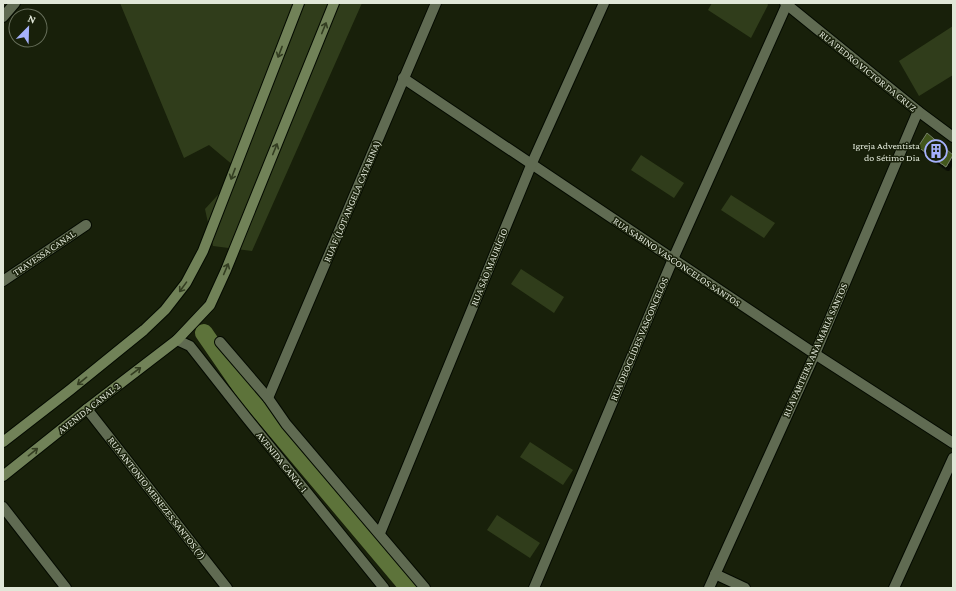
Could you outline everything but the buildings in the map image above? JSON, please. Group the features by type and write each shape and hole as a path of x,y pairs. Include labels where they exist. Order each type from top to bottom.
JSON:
{"main road":[{"path":"3,442 144,330 165,310 186,283 203,250 299,3"},
{"name":"AVENIDA CANAL 2","path":"3,476 177,340 210,305 226,270 334,3"}],"street":[{"path":"3,18 15,3"},
{"name":"RUA F (LOT ANGELA CATARINA)","path":"268,398 436,3"},
{"name":"RUA SÃO MAURÍCIO","path":"380,533 532,163 604,3"},
{"name":"RUA PEDRO VICTOR DA CRUZ","path":"786,4 918,111 953,137"},
{"name":"RUA DEOCLÍDES VASCONCELOS","path":"534,588 673,259 786,4"},
{"name":"RUA SABINO VASCONCELOS SANTOS","path":"404,78 815,354 953,443"},
{"name":"RUA PARTEIRA ANA MARIA SANTOS","path":"709,588 815,354 918,111"},
{"name":"TRAVESSA CANAL","path":"3,281 86,225"},
{"name":"AVENIDA CANAL 1","path":"177,340 190,346 194,350 384,588"},
{"path":"220,342 268,398 286,424 380,533 425,588"},
{"name":"RUA ANTONIO MENEZES SANTOS (7)","path":"87,409 227,588"},
{"path":"894,588 953,458"},
{"path":"3,507 66,588"},
{"path":"715,574 745,588"}],"green space":[{"path":"120,3 362,3 252,251 213,246 205,209 240,171 209,145 184,158"},
{"path":"712,3 767,3 768,5 751,38 708,10"},
{"path":"953,26 953,75 919,96 899,61"},
{"path":"641,155 684,183 674,198 631,170"},
{"path":"731,195 775,223 764,238 721,210"},
{"path":"521,269 564,297 554,313 511,284"},
{"path":"530,442 573,470 563,485 520,457"},
{"path":"497,515 540,543 530,558 487,530"}],"waterway":[{"path":"204,333 246,394 409,588"}],"place":[{"name":"Igreja Adventista do Sétimo Dia","path":"936,151"}]}
